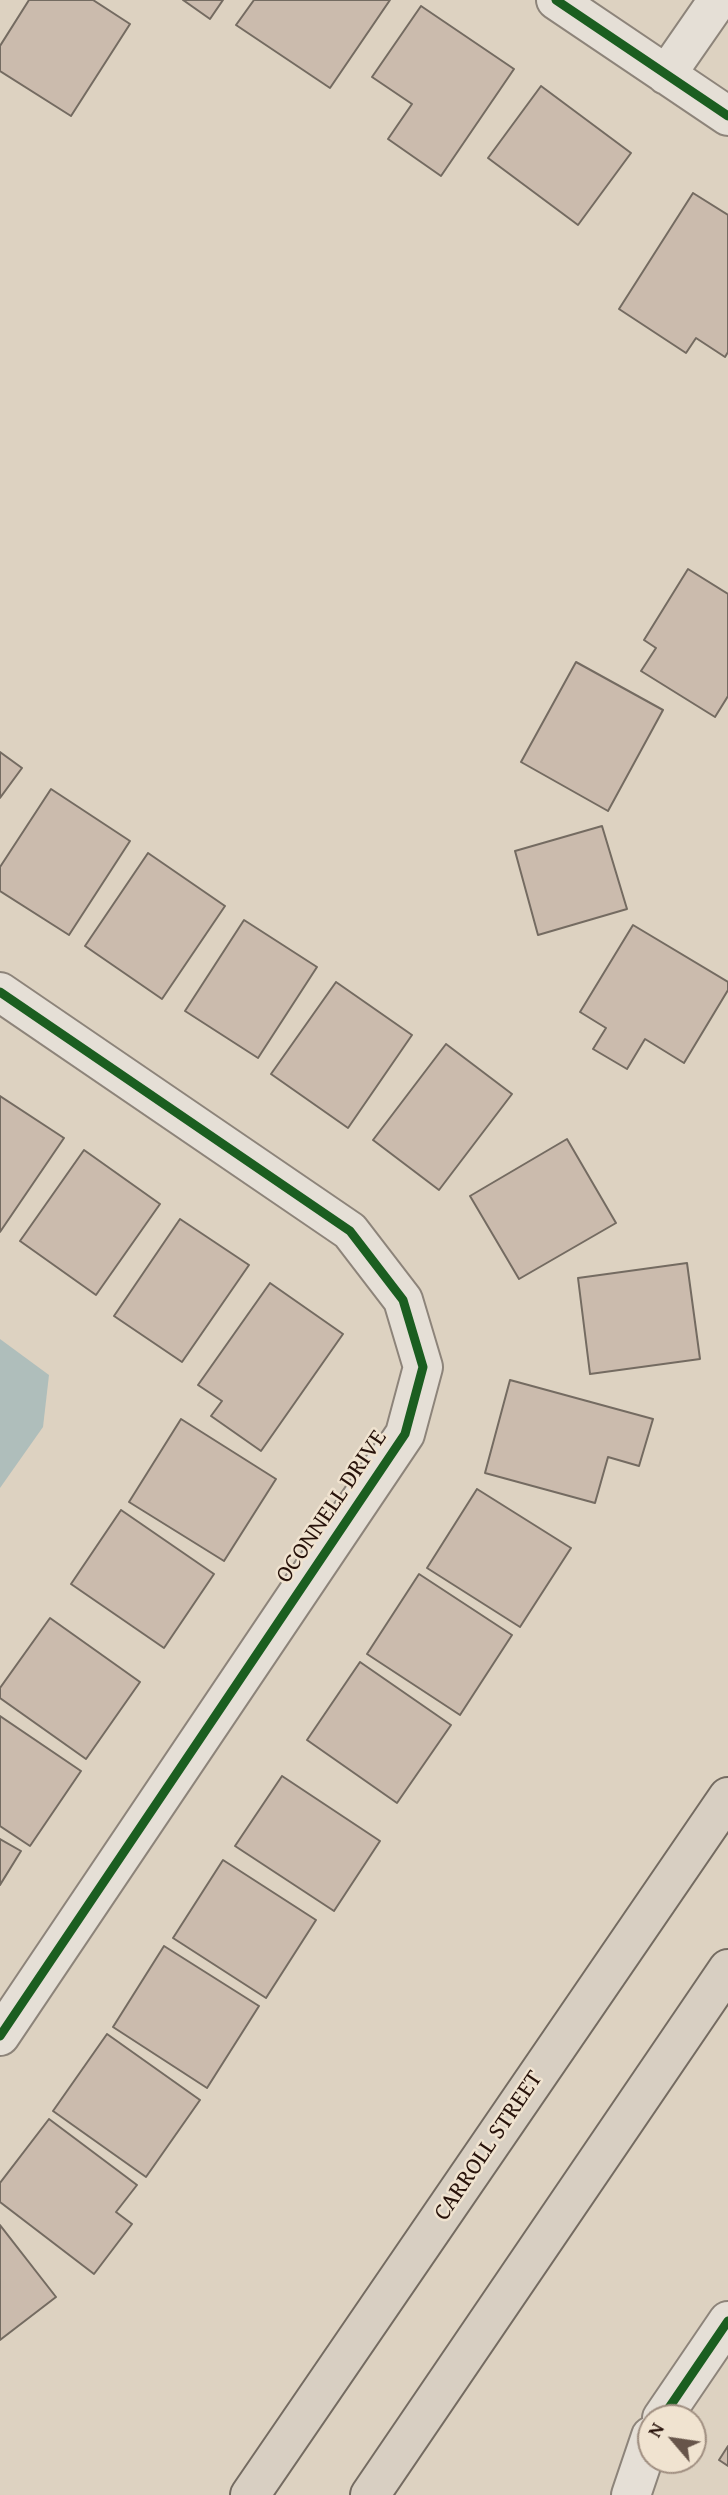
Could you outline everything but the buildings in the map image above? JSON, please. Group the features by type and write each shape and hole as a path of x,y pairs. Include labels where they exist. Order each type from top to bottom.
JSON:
{"main road":[{"name":"CARROLL STREET","path":"250,2495 728,1797"},
{"path":"370,2495 728,1969"}],"street":[{"path":"556,0 728,116"},
{"path":"666,75 718,0"},
{"name":"OCONNELL DRIVE","path":"0,992 350,1231 402,1300 423,1367 405,1434 0,2036"},
{"path":"672,2404 728,2321"},
{"path":"632,2495 639,2474"}],"shaded area":[{"path":"0,1339 49,1375 43,1427 0,1488"}],"cycle path":[{"path":"556,0 728,116"},
{"path":"0,992 350,1231 403,1300 423,1367 405,1434 0,2036"},
{"path":"672,2404 728,2321"}]}
